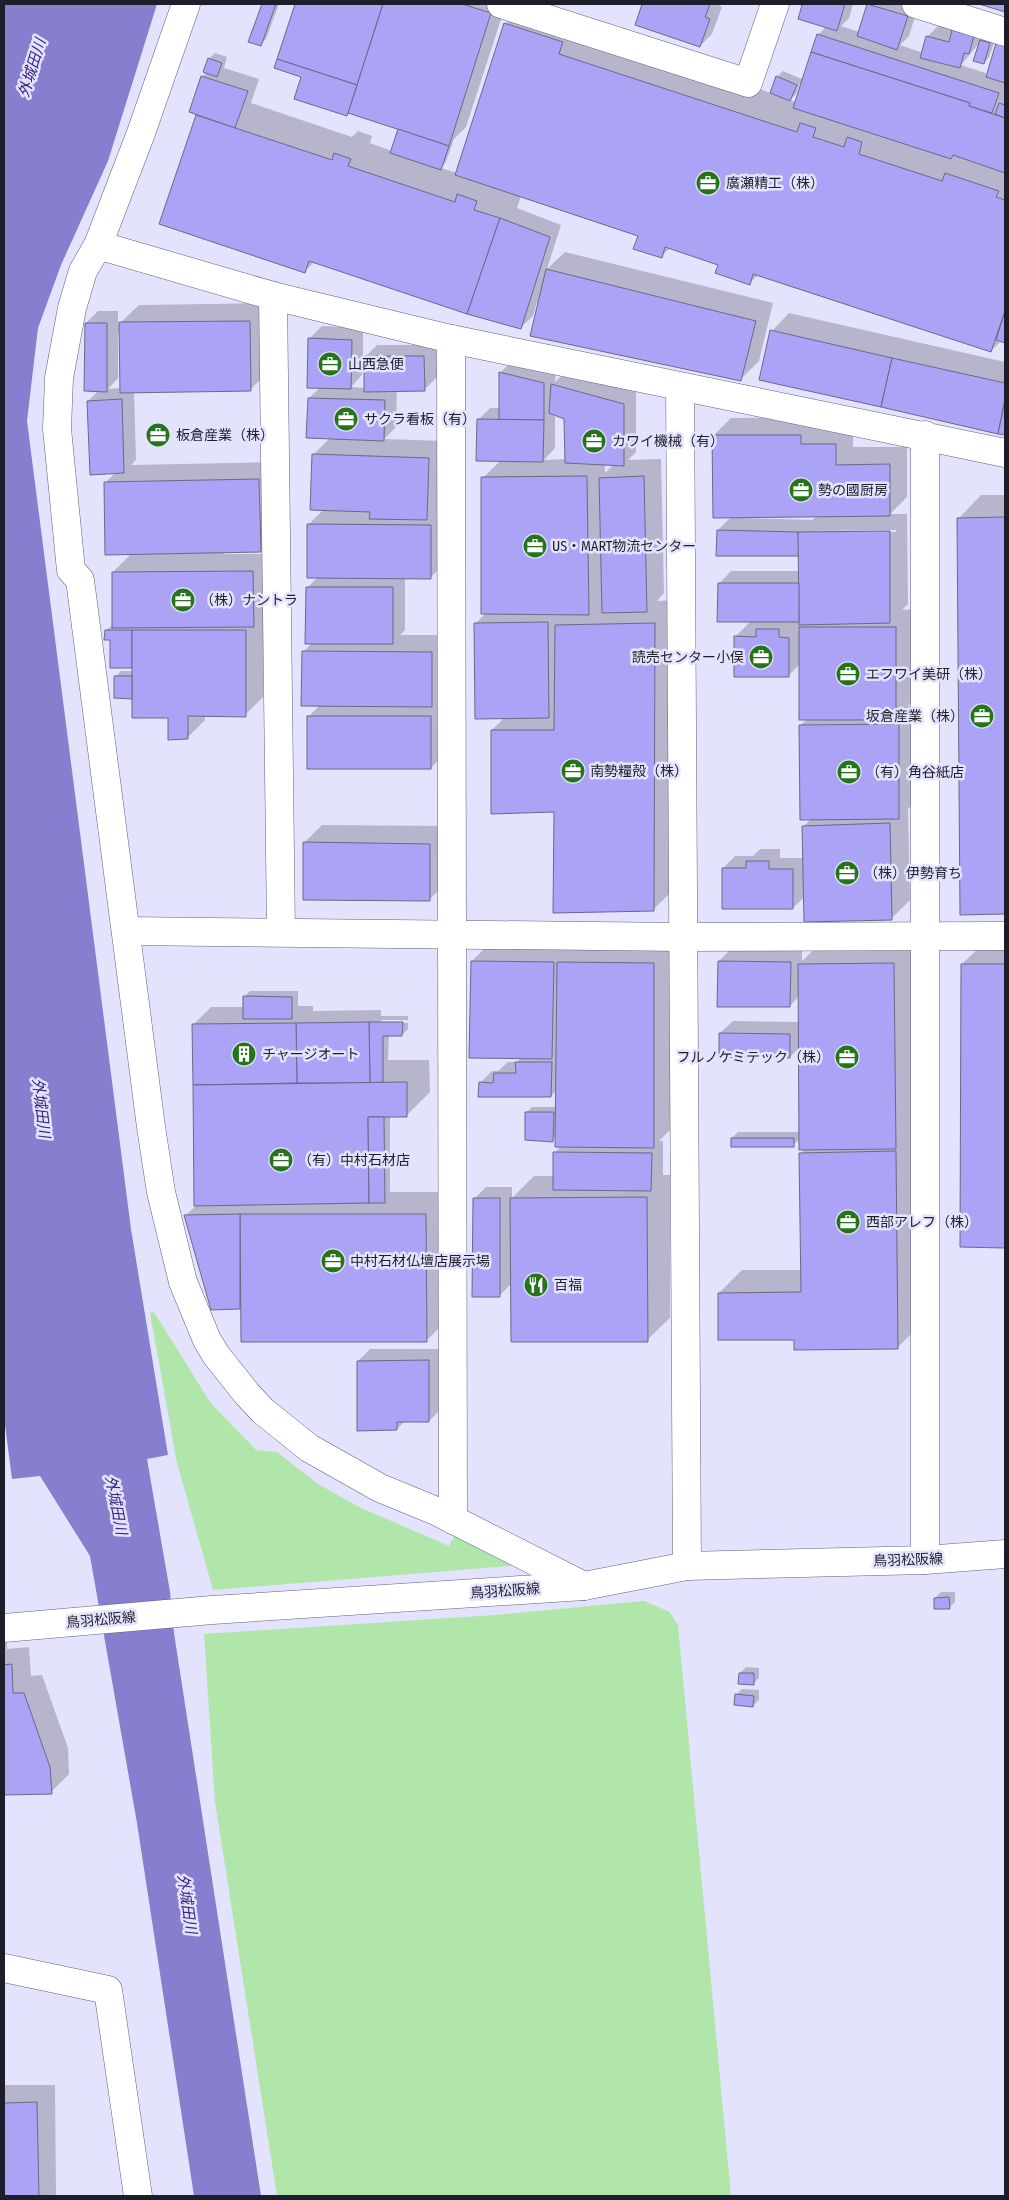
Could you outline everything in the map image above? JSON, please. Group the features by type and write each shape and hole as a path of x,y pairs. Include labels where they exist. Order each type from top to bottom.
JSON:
{"street":[{"path":"186,4 172,49 98,245 83,272 72,308 59,378 57,429 71,570 80,580 151,1127 161,1192 182,1282 207,1340 216,1355 246,1394 270,1417 309,1448 380,1488 453,1520 584,1586"},
{"path":"501,4 748,83 775,4"},
{"path":"916,4 1005,32"},
{"path":"98,245 273,296 451,339 680,387 925,435 1005,453"},
{"path":"273,296 280,932"},
{"path":"451,339 453,1520"},
{"path":"680,387 687,1566"},
{"path":"925,435 925,1560"},
{"path":"126,932 451,933 684,937 1005,936"},
{"name":"鳥羽松阪線","path":"4,1628 212,1610 584,1586 687,1566 925,1560 1005,1554"},
{"path":"4,1968 108,1990 138,2196"}],"green space":[{"path":"154,1312 210,1402 256,1450 277,1452 318,1484 361,1508 449,1546 457,1531 523,1565 213,1590 177,1463 150,1313"},
{"path":"644,1601 670,1612 678,1625 731,2196 277,2196 215,1802 204,1634 495,1615"}],"water":[{"name":"外城田川","path":"4,4 157,4 108,161 61,265 38,328 27,421 131,1229 168,1455 147,1459 170,1592 174,1633 261,2196 194,2196 137,1823 90,1556 40,1476 12,1479 4,1417"}],"building":[{"path":"262,4 276,4 261,46 248,42"},
{"path":"295,4 383,4 357,85 277,59"},
{"path":"383,4 462,4 491,13 449,146 348,113"},
{"path":"642,4 710,4 705,17 710,19 700,47 635,25"},
{"path":"798,4 845,4 837,31 798,19 802,5"},
{"path":"867,4 908,16 897,50 857,36"},
{"path":"979,4 1005,4 1005,12"},
{"path":"504,23 563,42 559,54 797,132 800,123 816,128 813,137 844,147 847,137 862,142 859,154 942,181 945,173 999,191 996,197 1005,200 1005,311 991,352 753,274 750,285 715,273 718,265 665,247 662,258 633,249 638,236 455,175"},
{"path":"952,30 974,36 969,54 964,53 960,68 920,58 926,36 949,42"},
{"path":"817,34 999,93 992,113 969,106 970,103 811,52"},
{"path":"980,40 990,43 984,64 973,61"},
{"path":"996,43 1005,46 1005,83 986,77"},
{"path":"811,52 970,103 969,106 1005,118 1005,173 953,155 951,159 793,108"},
{"path":"208,58 222,63 217,77 203,72"},
{"path":"277,59 357,85 347,116 294,99 301,77 274,68"},
{"path":"201,76 248,91 235,128 189,112"},
{"path":"776,76 797,85 790,101 770,93"},
{"path":"999,103 1005,105 1005,118 995,114"},
{"path":"196,115 332,160 334,153 351,159 348,166 455,202 457,194 477,201 474,210 500,218 467,314 309,261 305,273 159,224"},
{"path":"398,129 449,146 441,170 390,153"},
{"path":"500,218 550,237 521,329 467,314"},
{"path":"546,269 756,321 741,381 530,336"},
{"path":"1005,311 1005,343 996,340"},
{"path":"250,321 251,391 120,393 119,322"},
{"path":"85,323 107,323 107,392 84,391"},
{"path":"770,330 892,358 881,407 759,380"},
{"name":"山西急便","path":"308,338 352,340 351,389 307,388"},
{"path":"364,356 424,356 425,391 364,392"},
{"path":"892,358 1005,383 1005,399 998,434 881,407"},
{"path":"499,372 544,383 544,420 499,420"},
{"name":"カワイ機械（有）","path":"551,384 624,404 624,466 565,463 564,419 549,413"},
{"name":"サクラ看板（有）","path":"308,398 385,400 384,441 306,438"},
{"path":"122,399 124,473 90,475 87,401"},
{"path":"1005,400 1005,435 998,434"},
{"path":"477,419 544,420 543,462 476,461"},
{"name":"勢の國厨房","path":"712,435 801,435 801,444 836,444 836,465 890,464 890,516 713,518"},
{"path":"312,454 429,458 427,520 369,519 370,512 310,510"},
{"name":"US・MART物流センター","path":"587,476 589,615 481,614 481,477"},
{"path":"644,476 647,612 602,613 599,478"},
{"path":"259,479 261,552 105,555 104,482"},
{"name":"坂倉産業（株）","path":"1005,517 1005,914 960,915 957,518"},
{"path":"307,524 431,525 431,579 307,578"},
{"path":"717,530 798,532 799,556 716,556"},
{"path":"890,531 890,623 799,625 798,532"},
{"name":"（株）ナントラ","path":"253,571 254,627 112,628 112,572"},
{"path":"718,583 799,583 799,622 717,622"},
{"path":"306,587 393,587 393,644 305,644"},
{"path":"548,622 549,718 475,719 474,623"},
{"name":"南勢糧殻（株）","path":"655,623 654,911 553,913 554,812 491,814 491,730 554,730 555,625"},
{"name":"エフワイ美研（株）","path":"799,627 896,627 896,720 799,720"},
{"name":"読売センター小俣","path":"756,629 779,629 779,637 789,638 789,677 734,677 734,636 756,637"},
{"path":"105,630 132,630 132,668 110,668 110,640 104,640"},
{"path":"132,630 246,630 246,717 188,716 188,739 168,740 168,718 132,718"},
{"path":"302,651 432,652 432,707 301,706"},
{"path":"114,676 132,676 132,699 114,698"},
{"path":"307,716 431,716 431,769 307,769"},
{"name":"（有）角谷紙店","path":"899,724 899,819 800,820 799,725"},
{"name":"（株）伊勢育ち","path":"890,823 892,920 804,922 802,826"},
{"path":"303,842 430,844 430,901 303,900"},
{"path":"746,861 769,861 769,869 793,869 793,909 722,909 722,868 746,868"},
{"path":"471,961 554,962 552,1059 469,1058"},
{"path":"718,961 791,962 790,1007 717,1007"},
{"path":"557,962 654,963 654,1148 555,1147"},
{"name":"フルノケミテック（株）","path":"894,963 896,1149 799,1150 798,964"},
{"path":"961,964 1005,964 1005,1248 960,1247"},
{"path":"243,996 292,997 292,1019 243,1019"},
{"path":"369,1022 403,1022 402,1036 383,1036 383,1082 370,1083"},
{"path":"369,1022 370,1083 297,1083 296,1023"},
{"name":"チャージオート","path":"296,1023 297,1083 193,1085 192,1024"},
{"path":"719,1033 790,1034 790,1058 719,1057"},
{"path":"515,1062 552,1062 551,1097 478,1097 479,1082 493,1083 494,1073 516,1073"},
{"name":"（有）中村石材店","path":"407,1082 407,1117 368,1117 369,1203 194,1206 193,1085"},
{"path":"525,1112 554,1112 553,1142 525,1140"},
{"path":"368,1117 384,1117 385,1203 369,1203"},
{"path":"731,1138 794,1138 794,1147 731,1147"},
{"name":"西部アレフ（株）","path":"896,1151 898,1349 794,1350 794,1340 718,1340 718,1293 801,1292 799,1153"},
{"path":"553,1152 652,1153 651,1191 553,1190"},
{"path":"647,1197 648,1342 511,1342 510,1198"},
{"path":"473,1198 500,1198 500,1297 472,1297"},
{"name":"中村石材仏壇店展示場","path":"240,1214 426,1214 427,1342 241,1342"},
{"path":"240,1214 240,1309 211,1310 184,1215"},
{"path":"429,1360 429,1422 397,1422 397,1430 357,1431 357,1361"},
{"path":"949,1597 950,1609 934,1609 934,1598"},
{"path":"12,1664 13,1693 24,1693 50,1767 52,1794 4,1795 4,1665"},
{"path":"739,1673 754,1673 754,1685 738,1684"},
{"path":"735,1694 754,1696 753,1707 734,1705"},
{"path":"37,2102 39,2196 4,2196 4,2103"}],"place":[{"name":"廣瀬精工（株）","path":"708,183"},
{"name":"山西急便","path":"330,364"},
{"name":"サクラ看板（有）","path":"346,419"},
{"name":"板倉産業（株）","path":"158,435"},
{"name":"カワイ機械（有）","path":"594,441"},
{"name":"勢の國厨房","path":"801,490"},
{"name":"US・MART物流センター","path":"535,546"},
{"name":"（株）ナントラ","path":"183,600"},
{"name":"読売センター小俣","path":"761,657"},
{"name":"エフワイ美研（株）","path":"848,674"},
{"name":"坂倉産業（株）","path":"982,716"},
{"name":"南勢糧殻（株）","path":"573,771"},
{"name":"（有）角谷紙店","path":"849,772"},
{"name":"（株）伊勢育ち","path":"847,873"},
{"name":"チャージオート","path":"244,1054"},
{"name":"フルノケミテック（株）","path":"847,1057"},
{"name":"（有）中村石材店","path":"281,1160"},
{"name":"西部アレフ（株）","path":"848,1222"},
{"name":"中村石材仏壇店展示場","path":"333,1261"},
{"name":"百福","path":"536,1285"}]}
